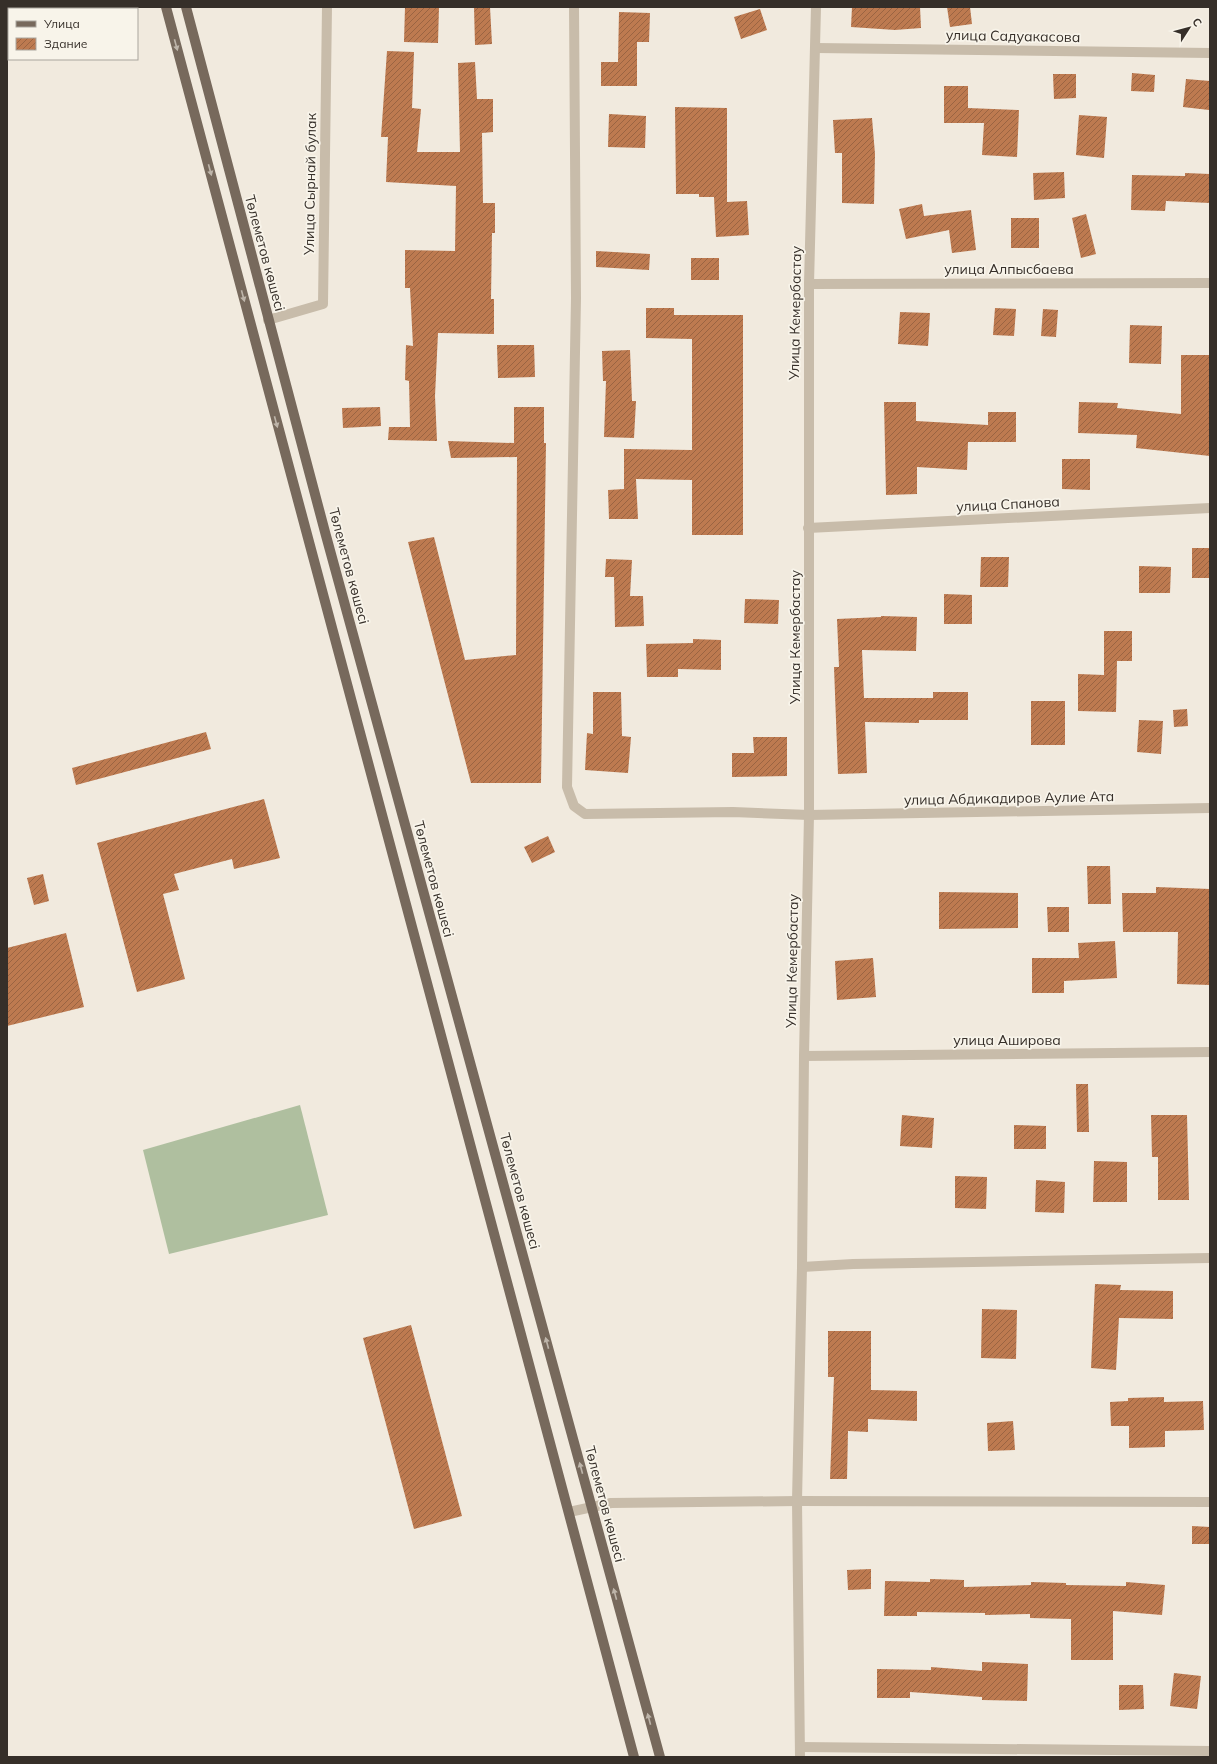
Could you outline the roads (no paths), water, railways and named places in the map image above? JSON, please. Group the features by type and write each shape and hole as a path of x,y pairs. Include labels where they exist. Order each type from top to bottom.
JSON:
{"main road":[{"path":"166,7 634,1757"},
{"name":"Төлеметов көшесі","path":"186,7 268,320 660,1757"}],"street":[{"name":"Улица Сырнай булак","path":"268,320 323,304 327,7"},
{"name":"улица Абдикадиров Аулие Ата","path":"574,7 576,298 567,787 574,806 585,814 733,812 809,815 1210,808"},
{"name":"Улица Кемербастау","path":"800,1752 797,1501 809,815 809,284 816,7"},
{"name":"улица Садуакасова","path":"816,48 1210,53"},
{"name":"улица Алпысбаева","path":"809,284 1210,283"},
{"name":"улица Спанова","path":"808,528 1210,508"},
{"name":"улица Аширова","path":"804,1056 1210,1052"},
{"path":"802,1267 860,1264 1210,1258"},
{"path":"569,1512 611,1503 797,1501 1210,1502"},
{"path":"800,1752 1210,1751"}]}
